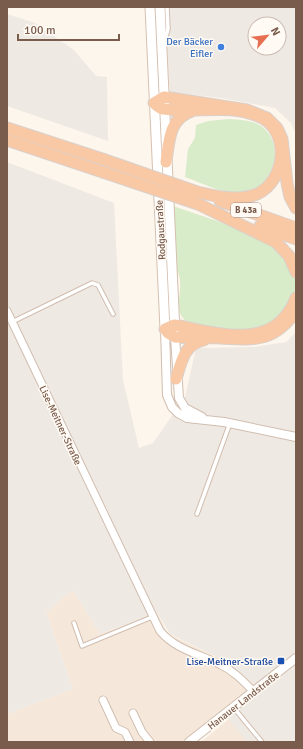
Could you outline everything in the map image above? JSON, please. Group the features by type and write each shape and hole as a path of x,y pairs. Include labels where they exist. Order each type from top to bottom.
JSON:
{"highway":[{"path":"159,100 164,109 219,109 258,116 269,123 276,132 280,143 281,156 278,172 274,180 257,193 247,197 226,198 197,192"},
{"path":"159,100 247,110 267,118 277,128 282,139 287,183 290,197 296,208"},
{"path":"166,162 172,127 180,117 196,109"},
{"name":"B 43a","path":"7,128 102,159 296,228"},
{"name":"B 43a","path":"7,140 198,204 296,239"},
{"path":"198,204 276,242 289,256 296,272"},
{"path":"296,298 290,311 281,322 269,330 256,335 238,336 170,327 168,333 175,337 240,340 263,338 284,326 296,311"},
{"path":"176,379 182,359 188,349 195,342 212,338"}],"main road":[{"name":"Rodgaustraße","path":"150,7 159,100 170,327"},
{"name":"Rodgaustraße","path":"159,100 161,51 160,7"},
{"name":"Rodgaustraße","path":"164,109 170,327"}],"street":[{"name":"Lise-Meitner-Straße","path":"7,311 152,617 164,636 176,645 222,665 242,680 254,692"},
{"name":"Rodgaustraße","path":"170,327 166,386 170,403 178,413 188,418 214,420"},
{"name":"Rodgaustraße","path":"175,337 176,379 179,398 185,408 197,415 214,420 296,437"},
{"name":"Hanauer Landstraße","path":"189,742 296,658"},
{"path":"103,700 116,728 126,732 130,742"},
{"path":"133,713 142,732 150,742"}],"lane":[{"path":"161,51 168,29 167,7"},
{"path":"12,322 92,283 98,285 113,314"},
{"path":"197,514 230,424"},
{"path":"74,623 82,646 152,617"},
{"path":"234,708 262,742"}],"shaded area":[{"path":"164,7 296,7 296,135 291,123 275,108 221,98 170,92"},
{"path":"7,14 35,23 74,50 96,76 107,77 108,141 7,106"},
{"path":"7,162 114,203 123,380 139,448 153,443 185,397 196,348 254,347 286,342 296,332 296,742 247,742 222,711 256,685 223,660 170,634 157,612 100,634 73,590 46,612 73,689 7,714"},
{"path":"73,590 100,634 157,612 170,635 223,660 256,685 182,742 7,742 7,714 73,689 46,612"},
{"path":"230,718 247,742 201,742"}],"green space":[{"path":"229,119 246,121 261,126 269,134 274,144 275,155 273,166 268,176 261,184 252,190 241,193 219,190 185,177 188,149 195,138 196,125 208,121"},
{"path":"173,206 267,238 276,244 295,274 295,294 281,320 247,334 188,322 182,317 179,305 180,277 177,271"}],"place":[{"name":"Der Bäcker Eifler","path":"221,47"},
{"name":"Lise-Meitner-Straße","path":"281,661"}]}
